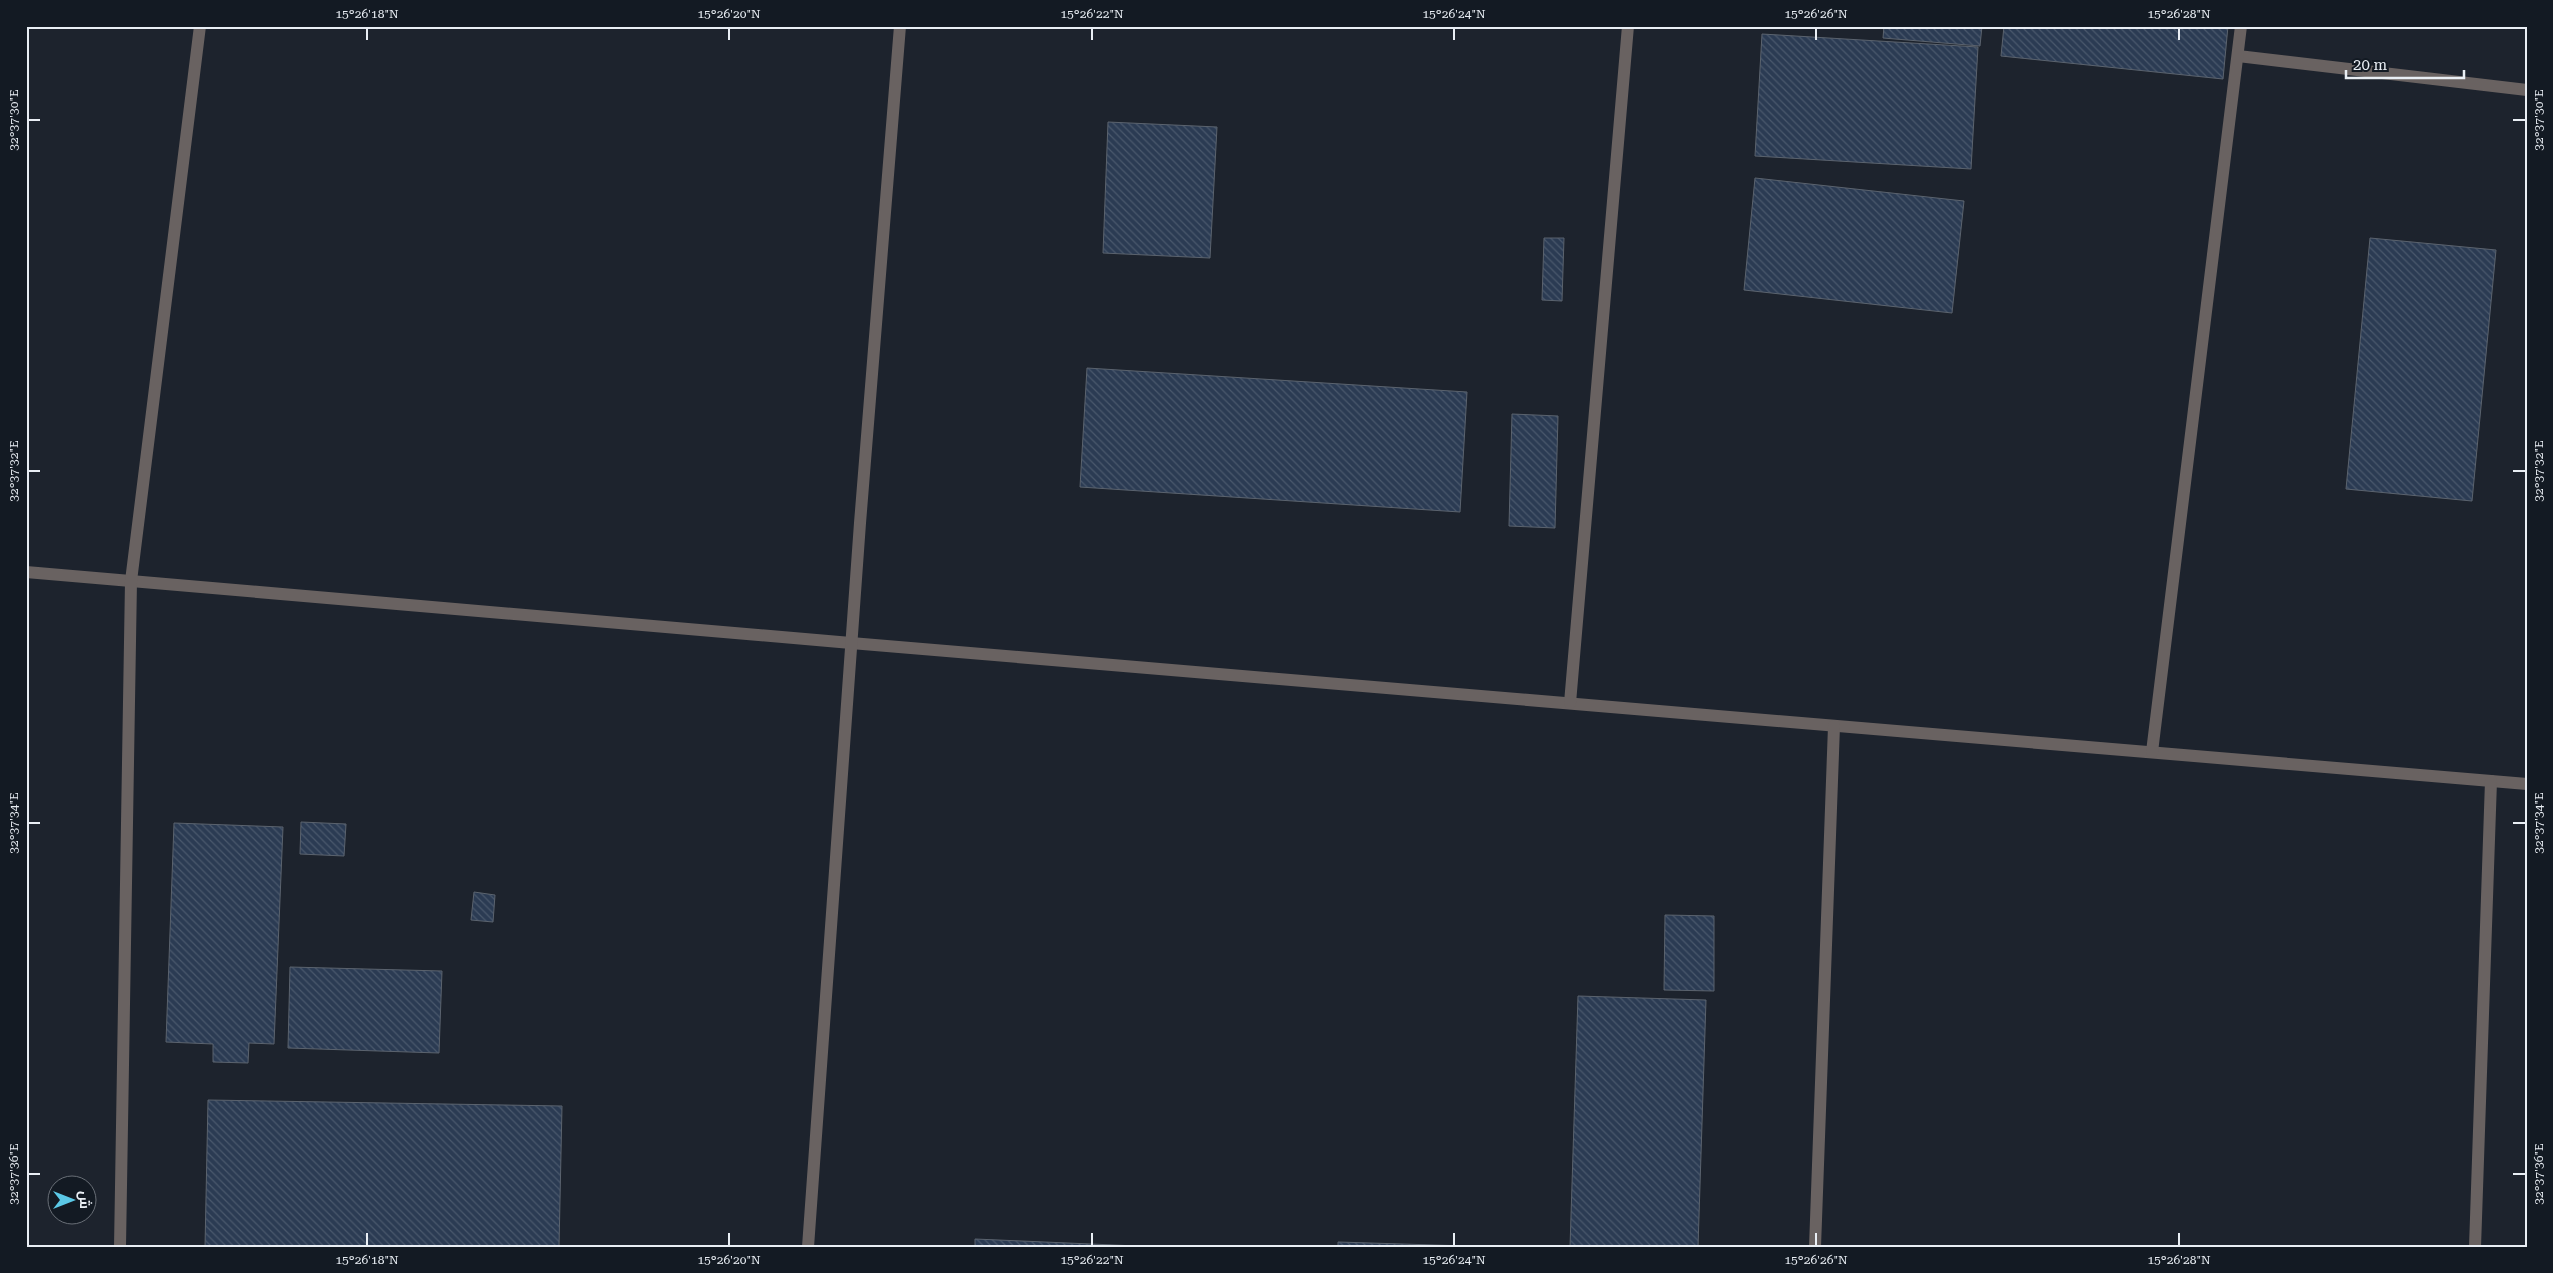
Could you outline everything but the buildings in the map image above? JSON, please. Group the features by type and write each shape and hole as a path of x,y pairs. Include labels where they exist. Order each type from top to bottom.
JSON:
{"lane":[{"path":"120,1247 130,581 200,26"},
{"path":"808,1247 851,643 900,26"},
{"path":"1570,704 1628,26"},
{"path":"2152,752 2241,26"},
{"path":"2238,56 2527,90"},
{"path":"26,572 2527,784"},
{"path":"1815,1247 1834,726"},
{"path":"2475,1247 2491,781"}]}
